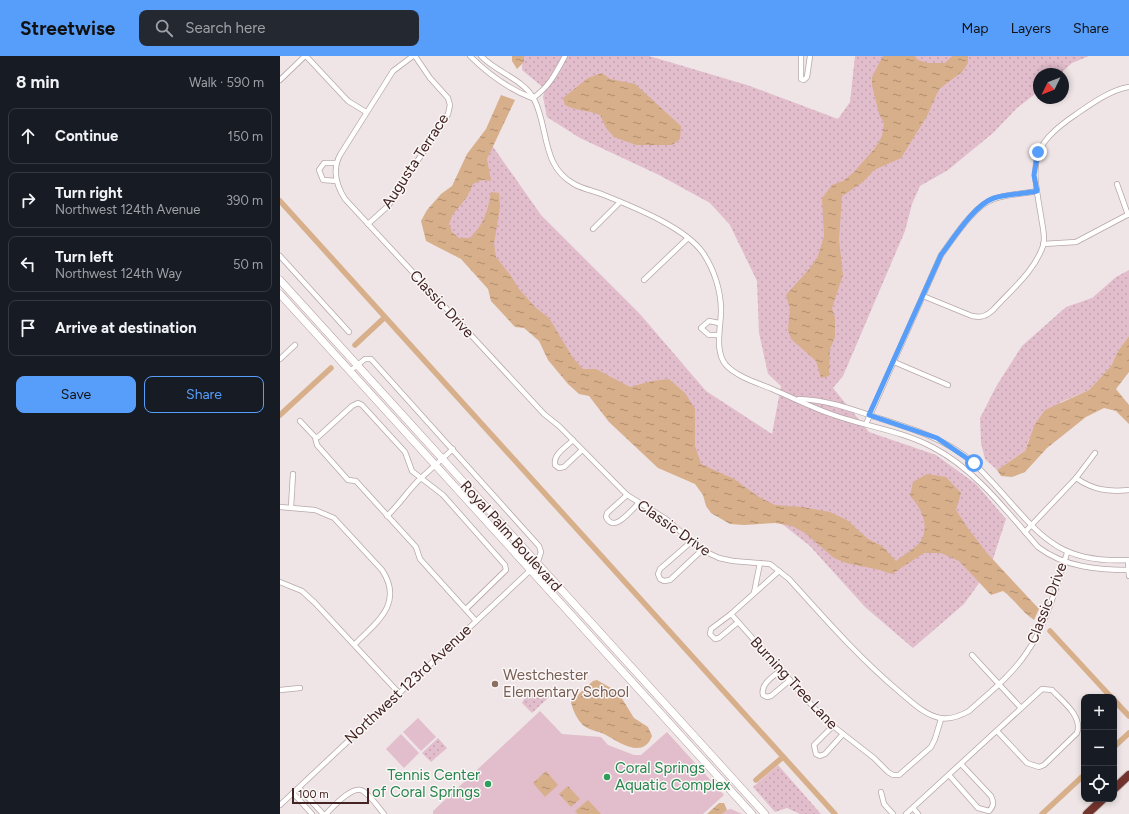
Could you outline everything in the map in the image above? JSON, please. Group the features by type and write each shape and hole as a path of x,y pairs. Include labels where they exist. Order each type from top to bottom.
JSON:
{"highway":[{"path":"1117,786 1129,775"},
{"path":"1087,814 1100,802"}],"street":[{"path":"280,80 305,56 348,101 366,112"},
{"path":"336,181 323,180 318,170 324,163 336,162 393,71 414,56"},
{"name":"Augusta Terrace","path":"368,224 388,206 448,114 450,105 448,98 430,78 414,56"},
{"path":"470,56 482,68 518,92 533,98"},
{"path":"481,56 521,86 533,98 549,155 564,176 573,184 620,202 676,228 703,252 712,271 718,290 721,310 719,323 721,356 726,364 748,378 828,413 917,440 951,458 968,471 1046,553 1064,561 1085,567 1129,570"},
{"path":"533,98 545,89 552,80 565,56"},
{"path":"801,56 800,79 804,80 807,77 810,56"},
{"path":"923,296 972,316 980,318 986,316 1034,265 1043,244 1044,233 1034,175 1035,162 1043,143 1049,135 1062,124 1092,104 1117,91 1129,88"},
{"name":"Classic Drive","path":"336,162 336,181 345,199 544,414 559,426 627,495 666,519 702,550 719,558 733,561 770,564 789,579 858,656 876,673 931,716 941,719 960,716 969,711 1017,666 1036,639 1067,552"},
{"path":"1043,244 1076,242 1129,215 1117,184"},
{"path":"866,424 941,255 955,236 985,203 993,199 1037,191"},
{"path":"593,229 620,202"},
{"path":"644,280 688,238"},
{"path":"280,256 349,332"},
{"name":"Royal Palm Boulevard","path":"280,280 765,814"},
{"name":"Royal Palm Boulevard","path":"280,294 752,814"},
{"path":"719,323 709,321 701,328 709,335 719,335"},
{"path":"280,359 295,345"},
{"path":"350,371 366,359 371,360 539,546 541,552 537,564"},
{"path":"894,362 948,385"},
{"path":"795,398 821,400 937,438 956,449 974,463 1045,539 1067,552 1088,559 1128,561 1129,576"},
{"path":"315,437 353,405 360,404 405,452 412,471 426,484 441,493 507,568 466,609"},
{"path":"300,421 315,437 316,445 348,480 356,481 416,547 420,559 476,621"},
{"path":"573,440 556,456 554,460 555,465 559,468 564,467 582,450"},
{"path":"387,516 404,499 409,489 453,449"},
{"path":"1025,532 1076,478 1095,453"},
{"path":"291,507 293,474"},
{"path":"1076,478 1095,489 1116,491 1129,490"},
{"path":"627,495 607,513 606,517 608,522 613,524 618,523 639,503"},
{"path":"280,507 315,510 334,518 388,578 391,592 387,609 355,644"},
{"path":"691,542 660,569 658,574 660,580 670,580 702,550"},
{"path":"754,594 760,563"},
{"name":"Northwest 123rd Avenue","path":"280,805 537,564"},
{"path":"737,623 719,638 712,637 711,629 731,614 779,571"},
{"path":"280,582 302,591 355,644 399,693"},
{"name":"Burning Tree Lane","path":"731,614 737,623 833,726 870,754 893,775 899,775 931,747 941,719"},
{"path":"972,655 1021,708"},
{"path":"781,670 764,686 762,690 763,695 767,697 771,696 790,680"},
{"path":"280,690 300,688"},
{"path":"906,814 1042,689 1046,688 1052,690 1077,718 1079,728 1077,733 1044,765 1039,767 1033,767 1026,763 997,731"},
{"path":"833,726 814,745 816,754 820,756 825,754 843,734"},
{"path":"949,775 978,808 988,811 992,807 994,801 961,764"},
{"path":"299,788 324,814 350,791 356,789 363,790 384,814"},
{"path":"881,792 884,804 893,814"},
{"path":"293,793 312,814"},
{"path":"913,808 918,814"}],"shaded area":[{"path":"523,56 649,56 747,85 838,119 850,102 855,56 1089,56 1072,63 1067,68 1033,68 1033,96 1017,108 993,133 948,170 920,186 912,204 905,231 843,376 833,388 869,432 936,455 976,484 1006,519 990,568 964,604 913,648 865,607 810,546 772,516 645,444 439,221 489,141 541,215 639,313 706,391 772,434 781,386 768,374 759,333 757,281 730,225 710,203 659,175 580,138 547,117 543,97 545,89 522,70"},
{"path":"1129,270 1129,336 1118,351 1111,366 1089,390 1061,402 1029,439 1025,451 997,470 985,459 981,443 980,418 997,385 1022,346 1066,307 1092,298 1116,277"},
{"path":"542,689 549,697 532,713 522,703 530,693"},
{"name":"Coral Springs Aquatic Complex","path":"540,711 562,734 601,737 608,745 634,755 641,755 667,732 724,795 703,814 433,814 433,811"},
{"path":"418,718 436,737 421,751 403,732"},
{"path":"401,734 419,753 404,768 386,749"},
{"path":"438,738 447,748 431,762 422,753"},
{"path":"778,765 821,814 800,814 787,808 775,812 753,787"},
{"path":"731,809 742,814 722,814"}],"water":[{"path":"512,56 524,56 524,62 517,69 512,61"},
{"path":"883,56 915,56 918,60 928,63 945,63 952,56 968,56 968,63 962,72 939,89 927,116 901,158 874,170 863,182 842,196 839,240 843,275 832,308 835,318 835,337 830,349 829,376 821,378 816,361 791,339 788,330 790,309 786,295 810,268 818,256 824,236 822,198 832,185 843,181 854,172 875,148 882,136 884,123 879,114 872,85 872,77"},
{"path":"602,73 610,79 635,84 681,126 680,139 672,145 636,145 614,137 606,128 600,115 565,105 563,98 588,78"},
{"path":"501,95 515,100 487,159 491,181 482,180 473,184 467,197 453,214 449,224 452,232 459,238 470,238 479,228 485,217 491,192 499,193 500,207 494,244 496,257 519,289 536,308 549,318 573,358 583,369 596,369 630,387 652,381 669,379 685,393 695,409 695,446 701,464 734,479 759,497 775,505 802,507 830,512 847,520 868,539 882,546 896,561 913,549 921,541 924,535 925,529 921,511 910,496 913,482 927,474 946,477 961,493 956,510 970,531 987,553 1039,609 1034,620 1003,591 991,595 959,561 941,553 924,553 892,574 846,563 834,558 805,533 792,526 775,523 744,525 730,524 711,513 706,506 703,495 695,484 658,468 609,422 589,396 579,394 568,384 548,360 539,341 524,328 515,327 491,301 488,289 461,259 426,241 421,221 427,210 441,194 452,186 467,154 486,129"},
{"path":"1129,336 1129,372 1116,389 1129,405 1129,424 1116,411 1104,408 1086,417 1047,448 1025,472 1012,477 1001,476 997,470 1025,451 1035,424 1045,410 1089,390 1111,366 1118,351"},
{"path":"597,680 618,692 634,718 648,727 652,736 648,743 643,747 630,747 584,726 579,721 571,701 593,681"},
{"path":"546,771 558,785 545,797 533,783"},
{"path":"568,786 580,799 571,807 559,794"},
{"path":"588,800 601,814 578,814 575,811"},
{"path":"719,803 724,803 727,810 722,814 707,814"}],"waterway":[{"path":"280,201 835,814"},
{"path":"355,345 384,318"},
{"path":"280,415 331,368"},
{"path":"1050,631 1108,694"},
{"path":"1117,703 1129,716"},
{"path":"1117,744 1129,733"},
{"path":"756,780 783,757"},
{"path":"1042,814 1081,778"}],"place":[{"name":"Westchester Elementary School","path":"495,684"},
{"name":"Coral Springs Aquatic Complex","path":"607,777"},
{"name":"Tennis Center of Coral Springs","path":"488,784"}],"route":[{"path":"974,463 956,449 937,438 921,431 869,415 941,255 975,212 985,203 993,199 1037,191 1034,175 1035,162 1038,152"}]}
